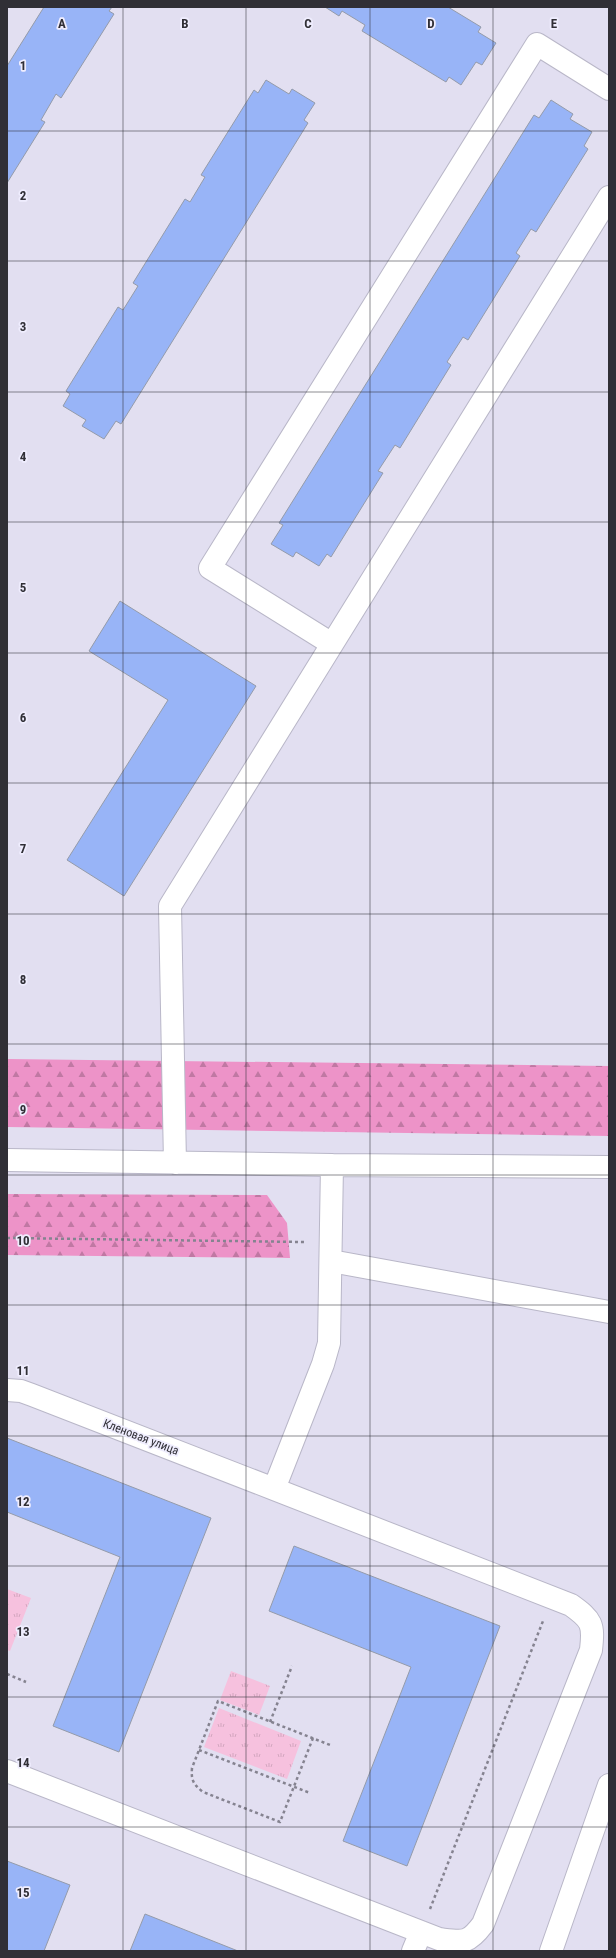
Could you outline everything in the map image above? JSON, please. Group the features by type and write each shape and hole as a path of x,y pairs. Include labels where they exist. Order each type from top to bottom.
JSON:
{"street":[{"path":"332,644 210,568 537,44 609,89"},
{"path":"175,1163 170,906 609,197"},
{"path":"7,1160 332,1165 609,1167"},
{"path":"274,1489 323,1364 329,1343 332,1165"},
{"path":"331,1252 609,1312"},
{"name":"Кленовая улица","path":"7,1390 21,1391 32,1395 571,1605 587,1616 593,1632 591,1650 483,1924 472,1938 459,1942 439,1939 417,1941 7,1770"},
{"path":"550,1951 609,1785"}],"path":[{"path":"7,1238 331,1252"},
{"path":"417,1941 552,1598"},
{"path":"270,1722 292,1666"},
{"path":"7,1674 26,1682"},
{"path":"313,1738 280,1822 202,1792 194,1785 191,1778 192,1768 218,1702 313,1738 330,1745"},
{"path":"199,1750 310,1793"}],"green space":[{"path":"7,1059 609,1066 609,1136 7,1127"},
{"path":"7,1194 267,1195 287,1223 290,1258 7,1255"},
{"path":"7,1589 31,1598 10,1651 7,1650"},
{"path":"231,1671 270,1686 259,1715 220,1700"},
{"path":"219,1708 301,1741 287,1779 204,1747"}],"building":[{"path":"44,7 112,7 109,11 114,14 61,98 56,94 41,120 45,122 7,183 7,66"},
{"path":"325,7 448,7 481,27 478,32 496,43 482,65 476,62 461,85 449,77 446,82 362,31 365,25 342,11 339,16"},
{"path":"266,80 289,94 292,89 315,103 304,120 308,123 121,424 116,421 104,439 82,426 86,420 63,406 70,394 66,391 118,307 123,310 138,286 133,283 185,199 190,202 205,177 201,175 254,90 258,93"},
{"path":"551,100 573,114 570,119 592,132 584,146 588,149 536,232 531,229 516,253 520,256 468,340 463,337 447,362 451,365 400,448 395,445 378,471 383,473 331,557 327,554 319,566 296,552 293,557 271,544 283,525 279,523 534,115 539,118"},
{"path":"120,601 256,686 124,896 67,860 168,700 89,651"},
{"path":"7,1438 211,1518 119,1752 53,1726 120,1557 7,1512"},
{"path":"294,1546 500,1626 407,1866 343,1841 411,1667 269,1611"},
{"path":"7,1861 70,1885 44,1951 7,1951"},
{"path":"145,1914 238,1951 130,1951"}]}
